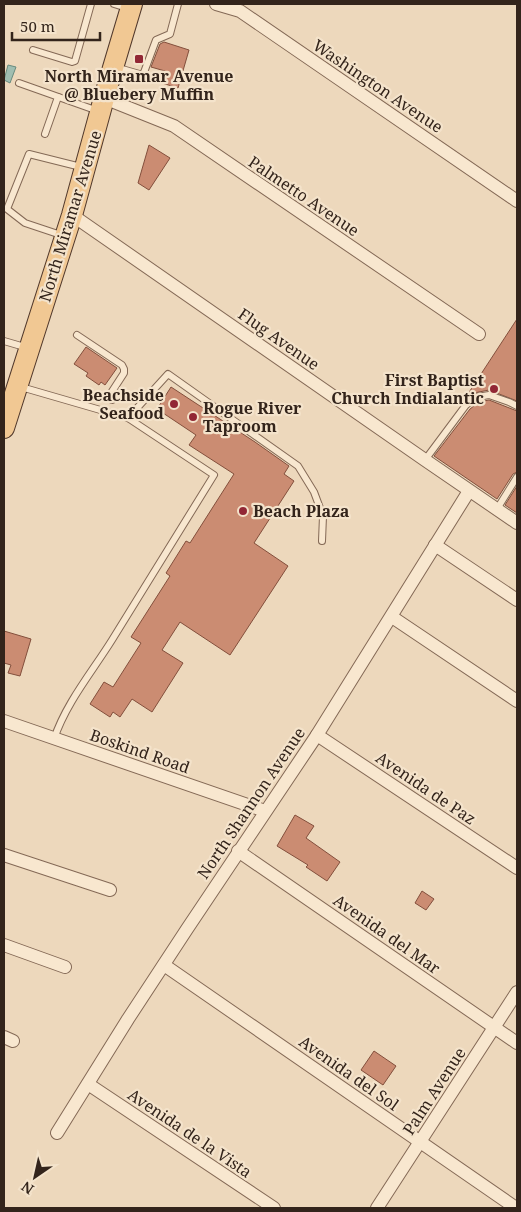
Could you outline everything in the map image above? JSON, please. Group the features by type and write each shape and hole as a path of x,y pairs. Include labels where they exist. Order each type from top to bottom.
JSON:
{"main road":[{"name":"North Miramar Avenue","path":"4,428 15,384 29,349 66,237 114,66 126,6"}],"street":[{"name":"Washington Avenue","path":"216,4 240,11 517,201"},
{"name":"Palmetto Avenue","path":"102,105 174,126 478,334"},
{"name":"Flug Avenue","path":"72,215 517,522"},
{"name":"North Shannon Avenue","path":"57,1133 128,1019 317,734 470,491"},
{"path":"435,545 517,600"},
{"path":"392,617 517,701"},
{"name":"Boskind Road","path":"4,721 265,811"},
{"name":"Avenida de Paz","path":"317,734 517,868"},
{"name":"Avenida del Mar","path":"238,851 517,1043"},
{"path":"4,854 110,890"},
{"path":"4,945 66,967"},
{"name":"Avenida del Sol","path":"164,965 516,1208"},
{"name":"Palm Avenue","path":"377,1208 517,992"},
{"name":"Avenida de la Vista","path":"88,1084 274,1208"}],"lane":[{"path":"32,50 72,62 75,61 91,4"},
{"path":"114,66 143,75 156,40 170,34 178,4"},
{"path":"19,83 58,97 102,105"},
{"path":"46,134 58,97"},
{"path":"66,237 25,223 7,209 29,154 85,168"},
{"path":"77,335 122,365 124,373 111,393 112,400"},
{"path":"4,341 29,349"},
{"path":"128,418 168,374 298,466 314,492 323,516 322,541"},
{"path":"15,384 128,418 214,475 68,708 54,738"},
{"path":"425,460 466,405 477,397 489,395 517,406"},
{"path":"497,509 517,477"}],"shaded area":[{"path":"8,65 16,67 10,83 4,80"}],"building":[{"path":"164,42 189,50 178,88 162,83 165,71 151,67 160,44"},
{"path":"149,145 170,158 149,190 138,183"},
{"path":"517,319 517,401 489,390 474,393 464,400"},
{"path":"86,347 117,368 105,385 101,382 99,385 86,376 88,373 74,364"},
{"name":"Beach Plaza","path":"171,387 289,466 284,474 294,481 254,543 288,566 230,655 180,622 162,650 183,663 152,712 132,699 120,717 113,712 110,717 90,704 104,682 113,687 141,643 131,637 170,576 166,573 186,541 190,543 234,474 189,445 196,435 157,409"},
{"path":"489,400 517,411 517,472 513,474 497,499 434,456 470,409 479,402"},
{"path":"517,486 517,513 505,505"},
{"path":"4,631 31,639 20,676 8,673 11,665 4,663"},
{"path":"295,815 314,826 306,838 340,862 327,881 306,867 308,865 277,846"},
{"path":"422,891 434,899 426,910 415,903"},
{"path":"374,1051 396,1066 383,1085 361,1070"}],"place":[{"name":"North Miramar Avenue @ Bluebery Muffin","path":"139,59"},
{"name":"First Baptist Church Indialantic","path":"494,389"},
{"name":"Beachside Seafood","path":"174,404"},
{"name":"Rogue River Taproom","path":"193,417"},
{"name":"Beach Plaza","path":"243,511"}]}
